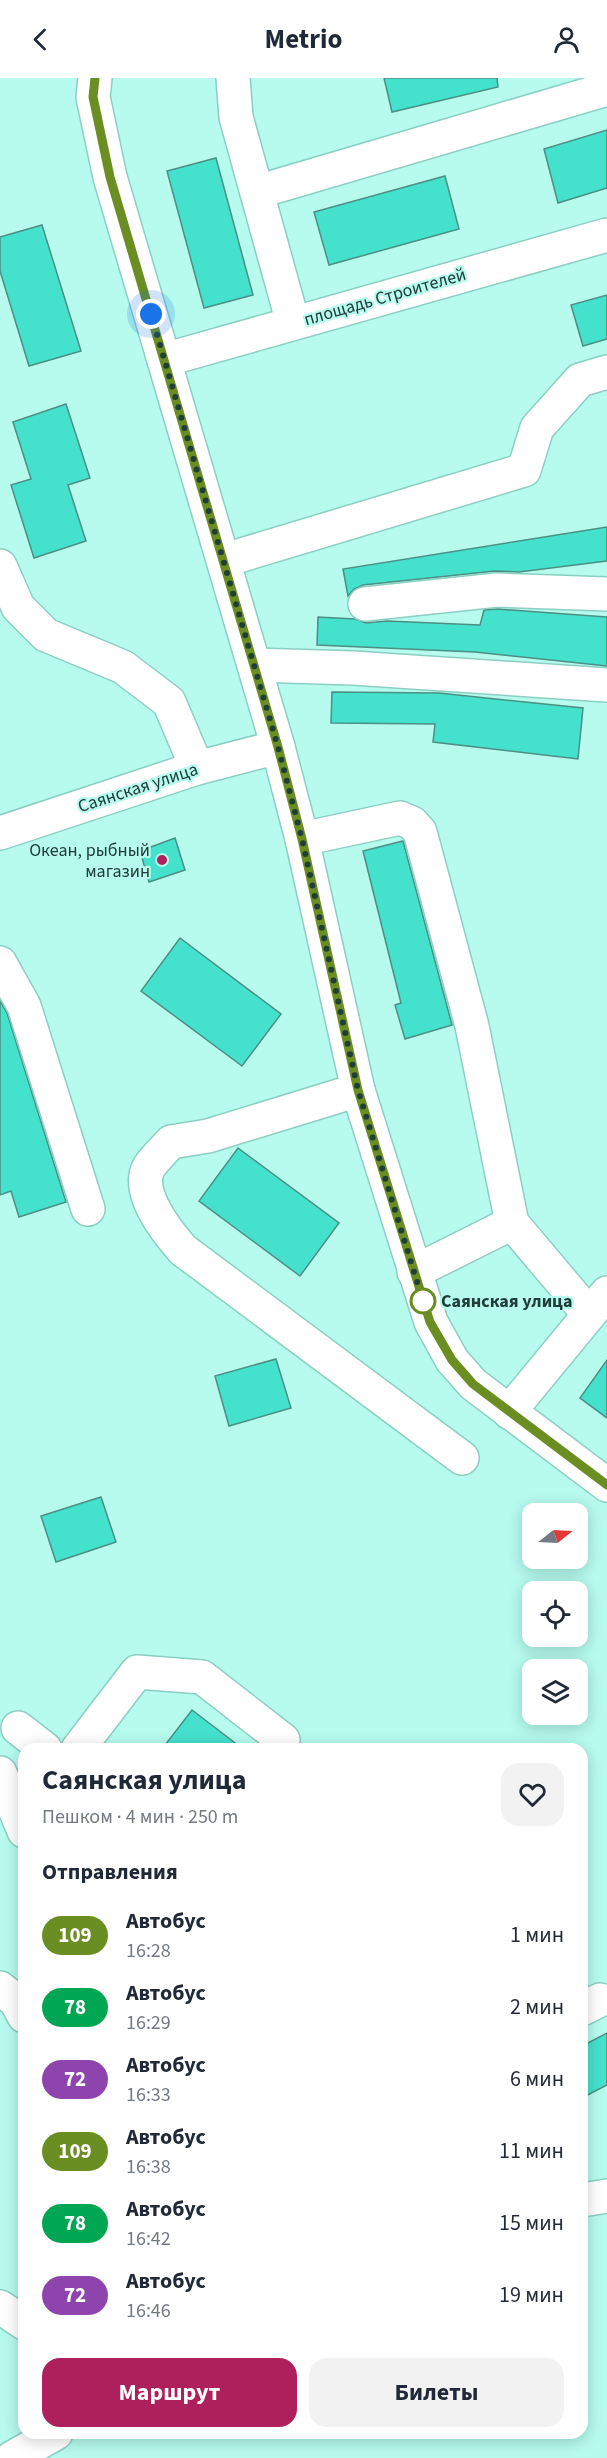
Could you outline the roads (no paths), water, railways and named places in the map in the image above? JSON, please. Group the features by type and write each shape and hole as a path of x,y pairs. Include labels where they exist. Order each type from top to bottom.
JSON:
{"main road":[{"path":"95,78 93,97 98,129 278,747 302,839 358,1090 430,1322 452,1360 473,1384 607,1485"},
{"path":"233,78 236,117 293,323"},
{"path":"257,192 607,89"},
{"name":"площадь Строителей","path":"164,360 607,235"},
{"path":"225,560 524,470 537,428 580,380 607,372"},
{"path":"0,566 18,607 46,635 123,667 169,702 197,768"},
{"path":"365,604 497,590 607,594"},
{"path":"254,665 353,668 607,685"},
{"name":"Саянская улица","path":"0,833 197,768 278,747"},
{"path":"302,839 400,818 412,823 420,832 472,1026 512,1223 598,1303 509,1412"},
{"path":"0,963 24,1006 88,1209"},
{"path":"358,1090 208,1136 171,1142 148,1169 148,1194 162,1227 183,1250 462,1458"},
{"path":"414,1272 512,1223"},
{"path":"83,1743 137,1672 202,1677 283,1740 281,1743"},
{"path":"18,1728 37,1743"},
{"path":"0,1773 18,1816"},
{"path":"0,1988 18,2005"},
{"path":"588,2199 607,2196"},
{"path":"0,2307 18,2319"},
{"path":"12,2458 45,2439"}],"place":[{"name":"Океан, рыбный магазин","path":"162,860"},
{"name":"Саянская улица","path":"423,1301"}]}
